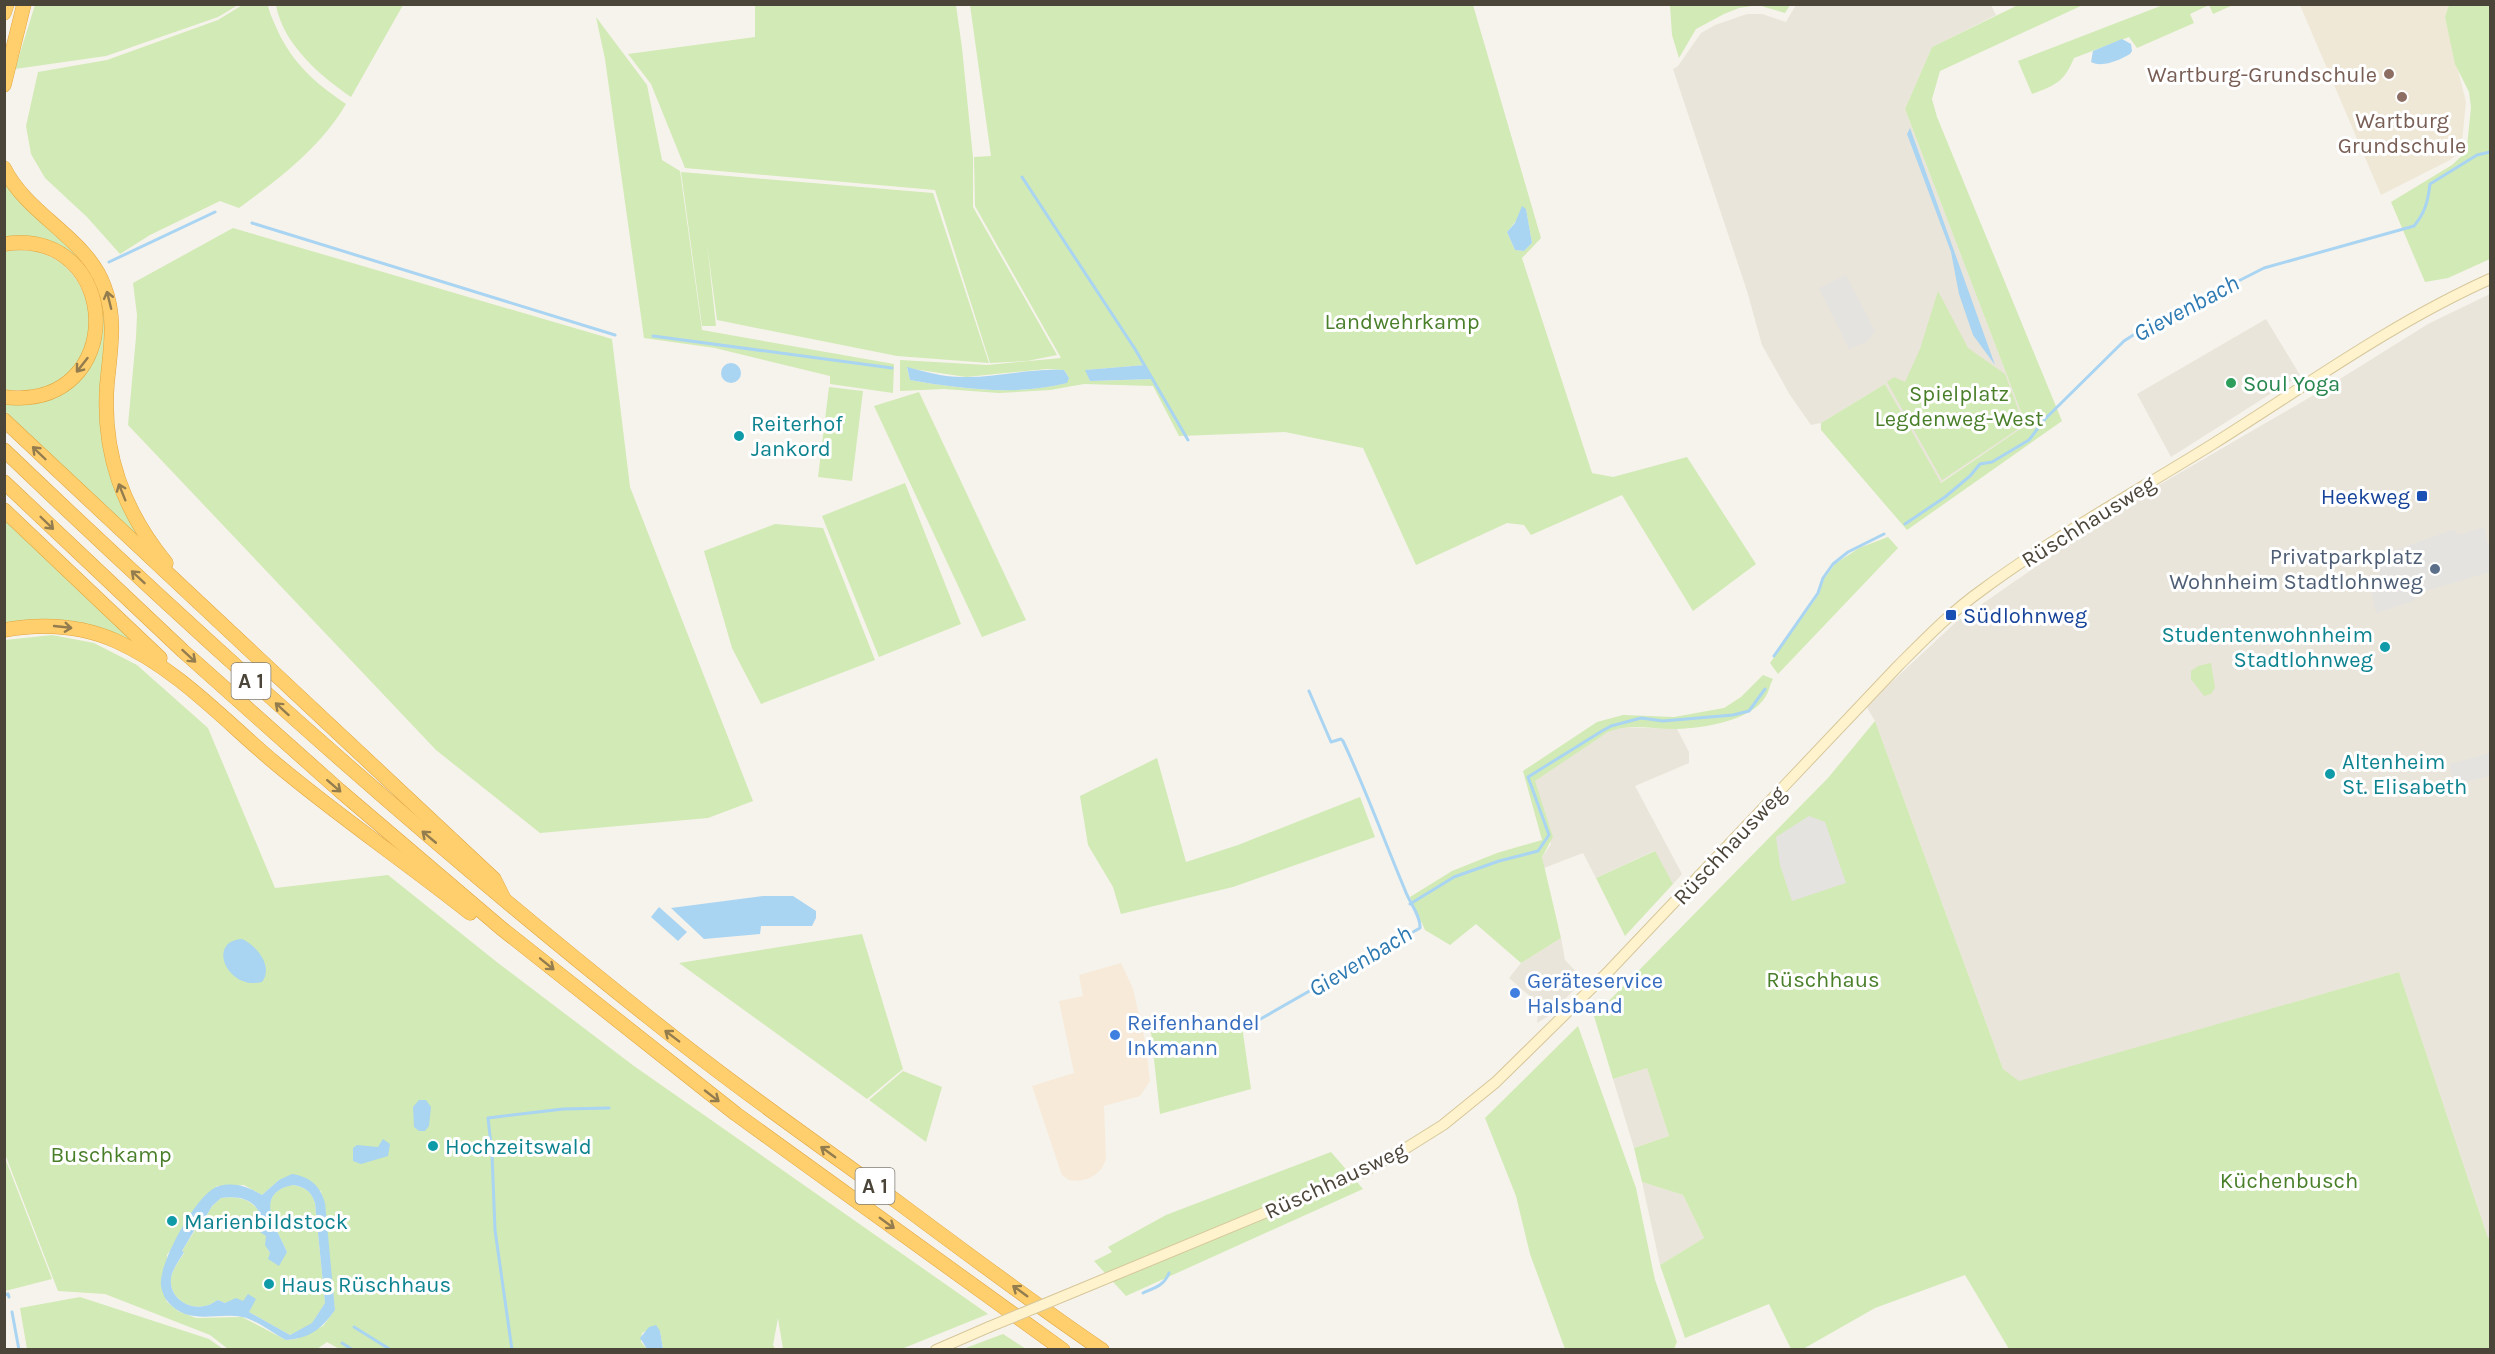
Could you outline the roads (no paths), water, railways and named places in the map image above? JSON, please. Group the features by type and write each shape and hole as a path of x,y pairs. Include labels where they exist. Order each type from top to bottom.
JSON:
{"highway":[{"path":"4,13 7,4"},
{"path":"4,58 23,4"},
{"path":"4,85 23,4"},
{"path":"4,168 24,198 80,250 96,269 103,283 112,321 106,416 109,448 116,476 129,509 144,534 165,562 221,621"},
{"path":"4,244 37,245 66,257 88,286 94,301 98,323 90,354 65,383 37,397 27,399 4,397"},
{"path":"4,420 494,879 505,902"},
{"name":"A 1","path":"4,450 197,632 352,772 505,902 732,1082 1102,1350"},
{"name":"A 1","path":"4,482 183,651 339,790 501,928 736,1114 1063,1350"},
{"path":"4,510 193,692 276,764 484,924 501,928"},
{"path":"4,630 53,626 76,628 103,636 142,654 193,692"}],"main road":[{"name":"Rüschhausweg","path":"936,1350 1363,1172 1443,1125 1496,1082 1582,998 1898,666 1951,615 1982,590 2033,555 2205,449 2384,334 2490,279"}],"water":[{"path":"2122,39 2131,44 2130,54 2106,64 2091,62 2093,51"},
{"path":"1910,128 1995,365 1973,335 1959,294 1951,252 1907,134"},
{"path":"1522,206 1526,209 1532,243 1524,251 1515,250 1507,232 1515,223"},
{"path":"731,363 738,366 741,373 738,380 731,383 724,380 721,373 724,366"},
{"path":"1145,365 1154,379 1090,381 1085,370"},
{"path":"907,367 959,377 1064,370 1069,378 1067,383 1048,387 989,390 910,380"},
{"path":"763,896 793,896 816,911 816,918 812,926 761,926 760,934 704,939 671,908"},
{"path":"659,907 687,932 678,941 651,917"},
{"path":"242,939 258,951 265,963 265,976 262,982 250,983 239,979 225,965 223,956 225,948 231,942"},
{"path":"419,1100 426,1100 431,1107 429,1126 425,1131 419,1131 414,1127 413,1107"},
{"path":"383,1139 390,1144 388,1156 361,1164 353,1161 353,1148 357,1145 378,1147"},
{"path":"292,1174 304,1177 317,1187 323,1197 335,1310 330,1317 309,1335 286,1340 242,1317 194,1316 176,1309 163,1292 161,1283 163,1271 182,1228 201,1200 210,1191 225,1185 242,1186 262,1195 279,1180","holes":["293,1185 304,1188 312,1195 315,1203 325,1303 312,1323 290,1335 249,1312 256,1299 248,1294 243,1301 236,1298 225,1303 218,1300 198,1307 186,1304 176,1297 171,1285 174,1268 201,1219 204,1220 212,1206 221,1198 238,1198 252,1203 257,1208 260,1214 260,1232 266,1236 265,1245 270,1253 268,1259 279,1266 287,1252 274,1223 270,1204 273,1196 281,1189"]},
{"path":"656,1325 660,1331 663,1349 647,1349 640,1338 649,1327"}],"waterway":[{"name":"Gievenbach","path":"1905,524 1945,497 1970,476 1980,464 1992,462 2029,440 2045,419 2124,341 2138,332 2264,268 2414,226 2425,206 2430,184 2477,155 2490,152"},
{"path":"1022,177 1135,349 1188,440"},
{"path":"109,262 215,212"},
{"path":"252,223 615,335"},
{"path":"653,336 892,368"},
{"name":"Gievenbach","path":"1774,656 1818,593 1823,578 1833,564 1848,552 1884,534"},
{"name":"Gievenbach","path":"1410,904 1454,877 1499,861 1538,851 1549,835 1528,777 1602,731 1611,726 1641,718 1663,721 1733,715 1749,711 1765,689"},
{"name":"Gievenbach","path":"1160,1024 1204,1028 1257,1021 1420,928 1417,914 1343,741 1341,739 1331,742 1309,691"},
{"path":"512,1350 495,1230 488,1118 563,1109 609,1108"},
{"name":"Gievenbach","path":"1143,1293 1161,1284 1169,1273"},
{"name":"Gievenbach","path":"4,1295 8,1294 9,1297"},
{"name":"Gievenbach","path":"12,1312 19,1350"},
{"path":"354,1327 391,1350"},
{"path":"342,1343 353,1350"}],"place":[{"name":"Wartburg-Grundschule","path":"2389,74"},
{"name":"Wartburg Grundschule","path":"2402,97"},
{"name":"Soul Yoga","path":"2231,383"},
{"name":"Reiterhof Jankord","path":"739,436"},
{"name":"Heekweg","path":"2422,496"},
{"name":"Privatparkplatz Wohnheim Stadtlohnweg","path":"2435,569"},
{"name":"Südlohnweg","path":"1951,615"},
{"name":"Studentenwohnheim Stadtlohnweg","path":"2385,647"},
{"name":"Altenheim St. Elisabeth","path":"2330,774"},
{"name":"Geräteservice Halsband","path":"1515,993"},
{"name":"Reifenhandel Inkmann","path":"1115,1035"},
{"name":"Hochzeitswald","path":"433,1146"},
{"name":"Marienbildstock","path":"172,1221"},
{"name":"Haus Rüschhaus","path":"269,1284"}],"park label":[{"name":"Landwehrkamp","path":"1402,321"},
{"name":"Spielplatz Legdenweg-West","path":"1959,406"},
{"name":"Rüschhaus","path":"1823,979"},
{"name":"Buschkamp","path":"111,1154"},
{"name":"Küchenbusch","path":"2289,1180"}]}
